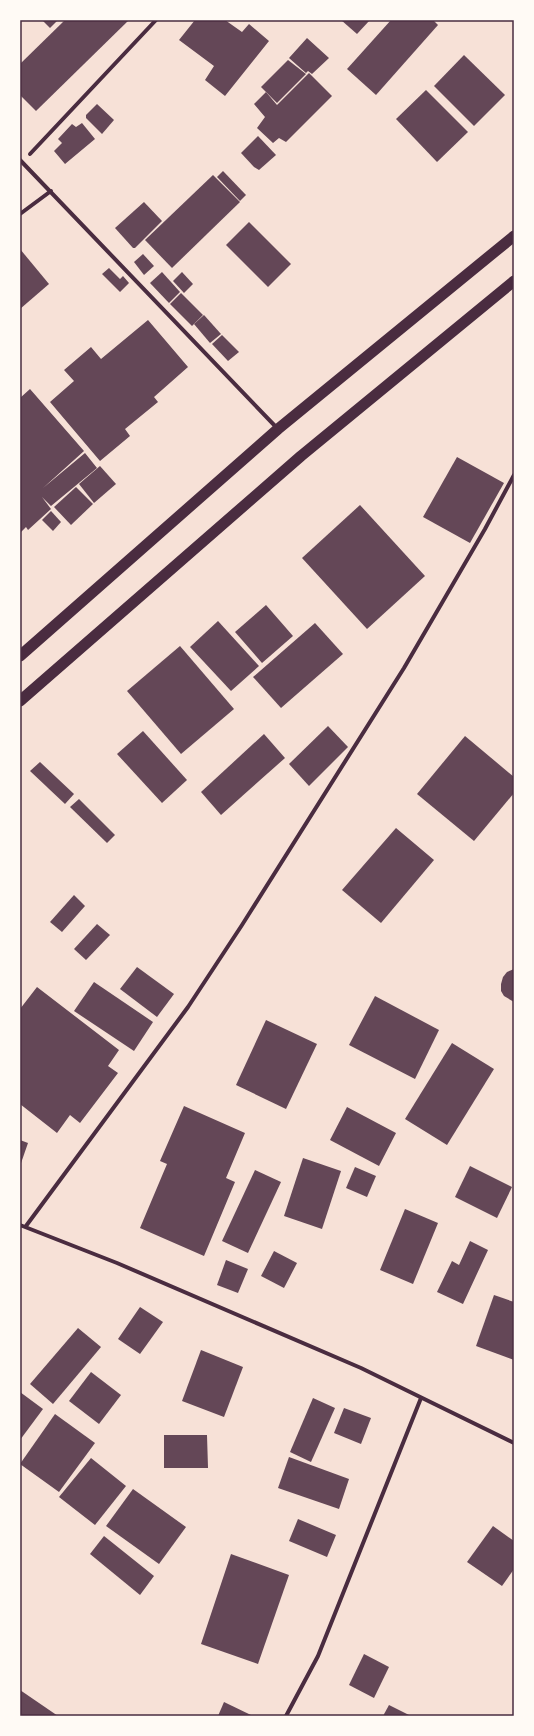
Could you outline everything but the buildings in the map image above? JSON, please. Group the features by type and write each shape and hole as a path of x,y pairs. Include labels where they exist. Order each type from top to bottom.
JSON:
{"highway":[{"path":"20,656 278,429 514,236"},
{"path":"20,701 301,456 514,281"}],"street":[{"path":"30,154 156,20"},
{"path":"20,160 278,429"},
{"path":"20,214 51,191"},
{"path":"26,1226 188,1007 242,925 404,668 514,475"},
{"path":"20,1225 26,1226 117,1263 354,1365 421,1398 513,1440"},
{"path":"286,1716 318,1656 421,1398"}]}
